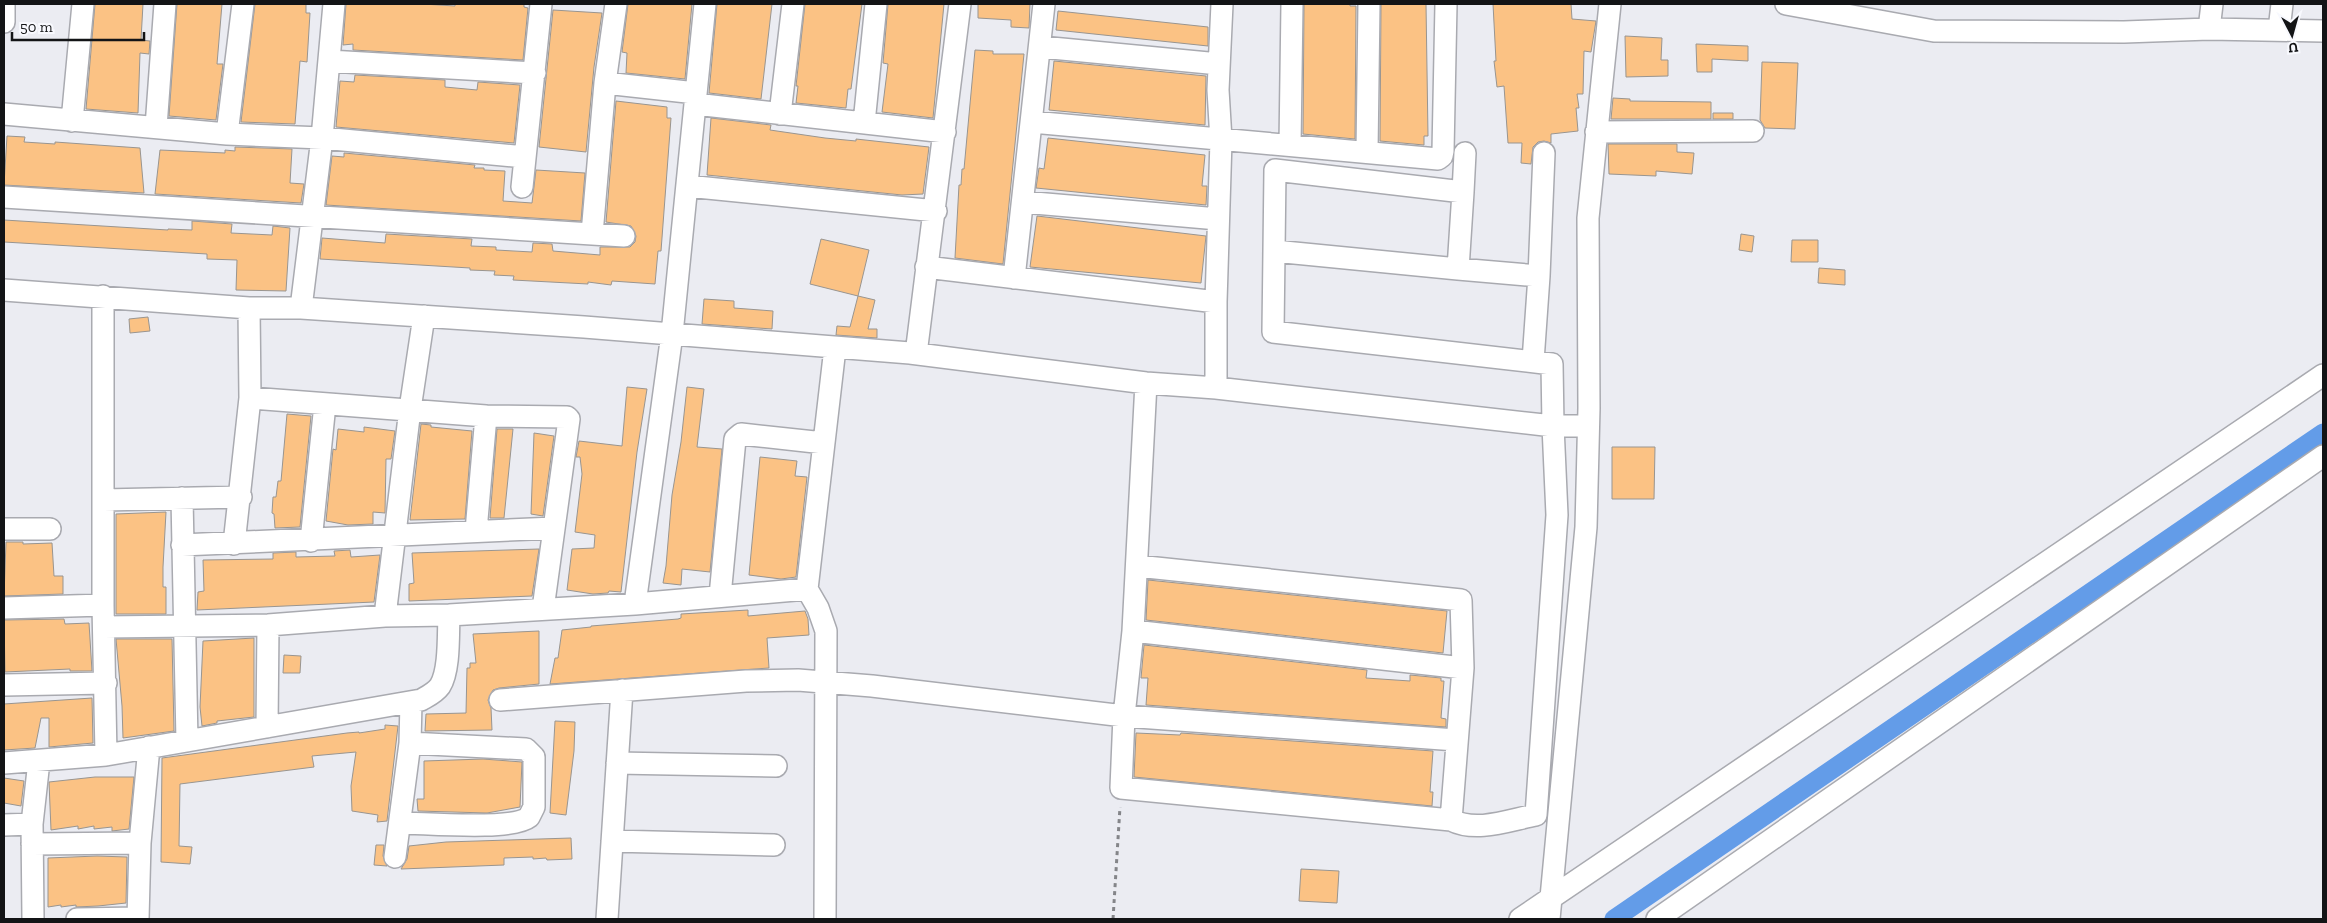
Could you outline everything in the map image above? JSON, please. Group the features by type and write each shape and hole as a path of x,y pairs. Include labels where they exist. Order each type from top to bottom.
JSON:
{"street":[{"path":"4,4 4,22"},
{"path":"72,121 83,4"},
{"path":"156,127 165,4"},
{"path":"227,134 243,4"},
{"path":"301,308 322,138 334,4"},
{"path":"522,187 541,4"},
{"path":"592,234 605,83 616,4"},
{"path":"635,604 672,334 705,4"},
{"path":"780,114 792,4"},
{"path":"864,123 876,4"},
{"path":"916,354 926,267 936,211 960,4"},
{"path":"1014,278 1041,47 1044,4"},
{"path":"1216,388 1216,302 1221,140 1218,90 1222,4"},
{"path":"1290,146 1292,4"},
{"path":"1367,152 1369,4"},
{"path":"1032,122 1438,159 1442,156 1446,4"},
{"path":"1549,909 1586,526 1588,218 1610,4"},
{"path":"1786,4 1934,31 2124,32 2209,29 2323,31"},
{"path":"2209,29 2212,4"},
{"path":"2279,30 2282,4"},
{"path":"1041,47 1219,64"},
{"path":"329,61 535,73"},
{"path":"605,83 780,114 945,132"},
{"path":"4,114 227,134 322,138 525,157"},
{"path":"1596,132 1753,131"},
{"path":"1458,269 1465,153"},
{"path":"1533,361 1539,276 1544,153"},
{"path":"1463,192 1275,170 1273,332 1552,364 1557,515 1536,815 1553,868"},
{"path":"687,186 936,211"},
{"path":"4,197 624,236"},
{"path":"1023,202 1218,219"},
{"path":"1274,251 1539,276"},
{"path":"926,267 1216,302"},
{"path":"4,290 249,308 301,308 424,316 916,354 1146,384 1216,388 1553,426 1588,426"},
{"path":"103,296 103,606 106,755"},
{"path":"234,544 241,497 250,398 249,308"},
{"path":"385,616 410,410 424,316"},
{"path":"825,919 826,631 818,608 807,589 835,348"},
{"path":"1520,919 1549,909 2323,375"},
{"path":"1146,384 1134,631 1124,716 1121,788 1451,820 1460,825 1472,826 1536,815"},
{"path":"250,398 486,416 567,417 569,419 543,608"},
{"path":"311,541 325,404"},
{"path":"476,531 486,416"},
{"path":"720,596 735,439 741,434 824,443"},
{"path":"1657,919 2323,456"},
{"path":"104,500 241,497"},
{"path":"182,498 183,626 187,741"},
{"path":"182,546 554,528"},
{"path":"4,529 50,529"},
{"path":"1137,566 1461,600 1462,668 1451,820"},
{"path":"104,627 268,625 385,616 449,615 635,604 807,589"},
{"path":"4,608 103,606"},
{"path":"4,764 106,755 421,700 434,692 441,684 445,673 449,615"},
{"path":"267,726 268,625"},
{"path":"1134,631 1462,668"},
{"path":"500,700 746,681 798,680 1124,716 1456,740"},
{"path":"4,685 106,683"},
{"path":"608,919 622,690"},
{"path":"395,857 410,744 412,702"},
{"path":"400,822 482,825 517,823 529,817 534,807 534,757 526,749 522,747 410,744"},
{"path":"77,919 138,919 140,843 149,747"},
{"path":"33,919 32,834 39,761"},
{"path":"617,763 776,766"},
{"path":"4,825 32,834 140,843"},
{"path":"612,840 774,845"}],"path":[{"path":"1113,919 1121,788"}],"building":[{"path":"95,4 143,4 141,40 150,41 149,54 140,53 138,113 86,109"},
{"path":"177,4 222,4 217,64 223,64 216,120 169,116"},
{"path":"255,4 306,4 306,13 310,13 307,62 300,61 295,124 241,122"},
{"path":"346,4 455,6 455,4 524,4 524,7 528,8 523,60 353,50 353,44 343,45"},
{"path":"628,4 692,4 685,79 626,73 627,53 622,52"},
{"path":"717,4 772,4 761,99 709,93"},
{"path":"805,4 862,4 851,89 848,89 846,108 796,103 798,86 796,86"},
{"path":"888,4 944,4 933,118 882,112 888,64 883,63"},
{"path":"978,4 1030,4 1029,28 1011,27 1011,20 978,18"},
{"path":"1304,4 1350,4 1350,6 1356,6 1355,139 1303,134"},
{"path":"1381,4 1426,4 1428,136 1424,136 1424,145 1380,141"},
{"path":"1493,4 1571,4 1572,19 1596,21 1591,52 1584,51 1583,94 1577,94 1579,108 1576,108 1578,131 1551,134 1551,143 1538,142 1533,147 1531,164 1521,163 1522,143 1508,143 1504,86 1497,87 1494,61 1496,61"},
{"path":"553,10 602,13 594,67 586,152 539,147"},
{"path":"1058,11 1208,27 1208,46 1056,30"},
{"path":"1625,36 1662,38 1661,60 1668,60 1668,76 1626,77"},
{"path":"1696,44 1748,46 1748,61 1712,59 1712,72 1697,72"},
{"path":"975,50 993,51 993,54 1024,54 1003,264 955,258 959,185 961,185 962,169 964,169"},
{"path":"1054,61 1206,76 1205,125 1049,110"},
{"path":"1762,62 1798,63 1795,129 1765,128 1760,120"},
{"path":"355,75 445,80 445,87 477,90 478,82 520,85 514,143 336,127 340,81 354,82"},
{"path":"1613,98 1630,99 1630,101 1711,102 1711,119 1611,119"},
{"path":"616,101 667,107 667,118 671,118 661,251 658,251 655,284 612,281 611,285 588,282 588,284 513,280 514,276 494,275 495,271 470,270 470,268 320,259 322,238 385,243 386,234 472,239 471,246 496,247 496,250 532,252 533,243 552,244 553,251 600,255 600,247 630,247 635,242 636,236 631,226 606,222"},
{"path":"1713,113 1733,113 1733,119 1713,119"},
{"path":"711,118 771,125 770,130 825,138 856,141 856,139 929,147 923,194 902,195 707,175"},
{"path":"7,136 25,137 24,142 55,144 55,142 140,148 144,193 4,185"},
{"path":"1048,138 1205,155 1202,186 1207,186 1206,205 1036,188 1039,168 1044,169"},
{"path":"1608,144 1677,144 1677,152 1694,153 1692,174 1656,171 1656,176 1609,174"},
{"path":"235,147 292,149 290,183 304,184 301,203 155,194 160,150 225,153 225,150 235,151"},
{"path":"344,153 475,165 474,168 505,171 503,201 532,203 536,170 585,173 581,221 326,205 332,156 344,157"},
{"path":"1037,216 1206,236 1201,283 1030,267"},
{"path":"4,220 168,230 192,230 192,221 232,224 231,233 272,235 273,226 290,228 286,291 236,290 237,260 207,259 207,254 4,242"},
{"path":"1741,234 1754,236 1752,252 1739,250"},
{"path":"821,239 869,250 858,296 810,284"},
{"path":"1792,240 1818,240 1818,262 1791,262"},
{"path":"1819,268 1845,270 1845,285 1818,283"},
{"path":"858,296 875,300 868,329 877,329 877,338 836,335 837,326 850,327"},
{"path":"704,299 734,301 734,308 773,311 772,329 702,324"},
{"path":"148,317 150,331 130,333 129,319"},
{"path":"627,387 647,389 637,452 621,592 609,591 608,593 593,594 567,590 572,549 594,548 595,535 575,532 582,474 580,457 576,457 579,441 622,446"},
{"path":"687,387 704,389 697,447 722,449 710,572 682,569 681,585 663,583 672,495 681,442"},
{"path":"287,414 311,416 300,527 275,528 274,514 272,513 273,497 276,497 278,481 281,481"},
{"path":"421,424 431,425 431,427 472,431 465,519 410,520"},
{"path":"364,427 395,431 391,459 386,459 385,513 373,512 373,524 348,525 326,521 333,449 336,450 338,429 364,432"},
{"path":"497,429 513,429 504,518 490,518"},
{"path":"534,433 554,436 543,516 531,514"},
{"path":"1612,447 1655,447 1654,499 1612,499"},
{"path":"760,457 797,461 795,476 807,477 796,577 781,579 749,575"},
{"path":"166,512 163,587 166,587 166,614 116,614 116,514"},
{"path":"6,542 23,542 23,544 52,543 54,576 63,576 63,594 4,596"},
{"path":"539,549 532,596 409,601 409,584 414,583 412,553"},
{"path":"350,550 351,557 380,555 374,602 197,610 198,592 204,591 203,560 273,559 273,553 296,552 296,557 335,556 334,551"},
{"path":"1148,580 1447,611 1443,653 1146,620"},
{"path":"748,610 748,616 805,611 808,619 809,635 767,638 769,668 550,684 555,658 558,658 562,630 678,619 681,618 681,614"},
{"path":"64,619 65,624 89,623 92,671 70,671 70,669 5,672 4,620"},
{"path":"539,631 539,684 493,690 488,700 491,708 492,730 425,731 426,714 466,713 467,668 470,668 470,663 476,663 473,634"},
{"path":"254,638 254,717 217,721 217,723 202,726 200,707 203,641"},
{"path":"116,639 172,639 174,731 123,738"},
{"path":"1144,645 1367,670 1366,678 1410,681 1410,675 1441,678 1441,681 1444,681 1441,718 1446,719 1446,727 1146,705 1148,678 1141,678"},
{"path":"284,655 301,656 300,673 283,673"},
{"path":"92,698 93,743 49,747 49,718 41,718 35,748 4,750 4,704"},
{"path":"555,721 575,722 574,751 566,815 550,813"},
{"path":"385,725 398,726 387,821 377,822 378,815 352,811 351,786 356,752 312,756 314,767 180,784 179,846 192,847 190,864 161,862 162,758 347,733 359,733 385,729"},
{"path":"1136,733 1180,735 1181,733 1433,751 1430,792 1433,792 1432,806 1134,777"},
{"path":"483,759 522,762 520,807 487,813 418,811 417,799 424,799 424,761"},
{"path":"95,777 134,777 129,829 112,831 112,827 94,829 94,826 78,829 78,826 51,830 49,782"},
{"path":"4,778 24,781 21,806 4,803"},
{"path":"571,838 572,859 504,858 504,865 401,869 407,859 409,846 446,842"},
{"path":"376,845 384,845 383,856 387,866 374,865"},
{"path":"127,857 126,903 98,906 76,907 76,905 61,907 61,905 48,907 48,858"},
{"path":"1301,869 1339,871 1337,903 1299,901"}],"waterway":[{"path":"1614,919 2323,433"}]}
